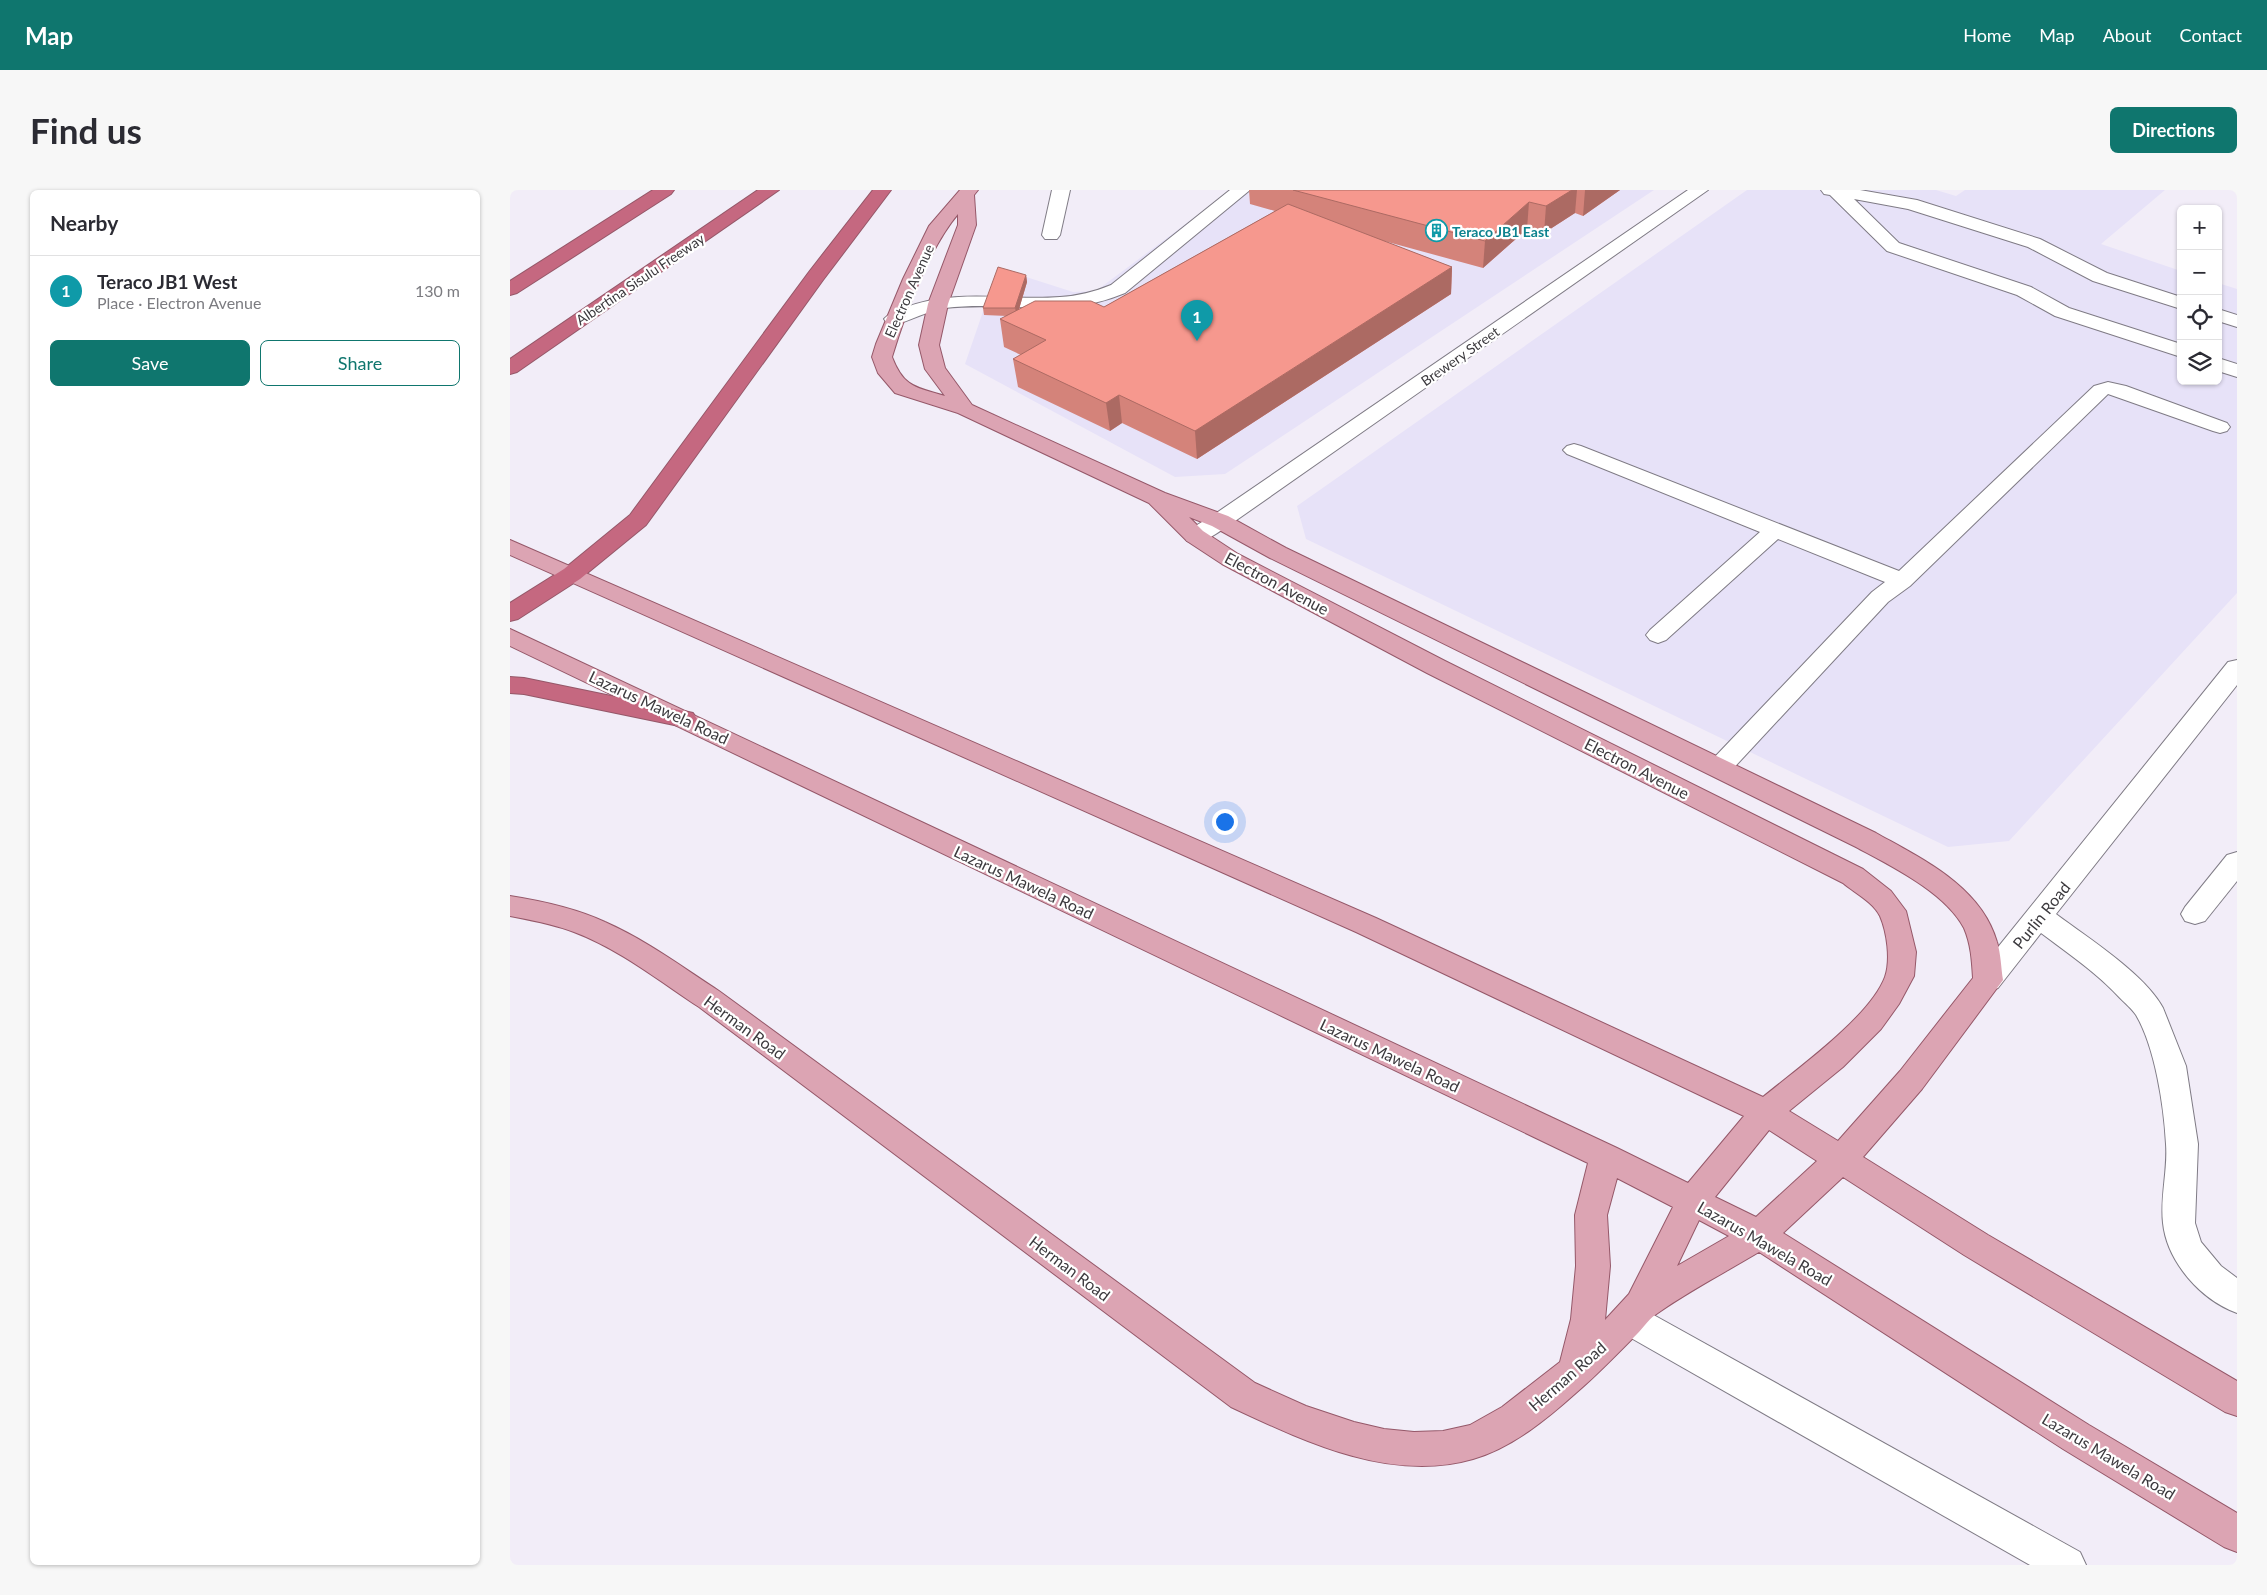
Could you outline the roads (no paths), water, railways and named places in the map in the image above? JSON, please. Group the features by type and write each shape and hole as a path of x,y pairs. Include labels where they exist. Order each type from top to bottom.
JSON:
{"highway":[{"path":"510,289 665,190"},
{"name":"Albertina Sisulu Freeway","path":"510,368 770,190"},
{"path":"510,614 572,574 638,520 816,276 882,190"},
{"path":"510,685 524,686 684,719"}],"main road":[{"path":"965,409 935,369 930,356 929,345 936,311 967,225 967,192"},
{"name":"Electron Avenue","path":"967,192 938,226 894,319 882,357 888,373 902,389 965,409 1157,498 1220,521 1278,553 1866,840 1909,864 1945,889 1970,913 1983,940 1988,980"},
{"name":"Electron Avenue","path":"1157,498 1195,536 1230,559 1436,667 1853,876 1881,898 1892,911 1897,924 1902,952 1900,976 1890,996 1871,1021 1832,1058 1766,1112"},
{"path":"510,547 1366,925 1766,1112 1976,1246 2237,1400"},
{"name":"Lazarus Mawela Road","path":"510,637 1693,1200 1759,1235 2076,1437 2237,1534"},
{"name":"Herman Road","path":"510,906 558,916 594,929 624,943 709,1000 1243,1395 1292,1419 1328,1432 1365,1442 1408,1448 1449,1446 1473,1442 1512,1421 1548,1396 1635,1312 1759,1235 1841,1159"},
{"name":"Purlin Road","path":"1841,1159 1911,1080 1988,980"},
{"name":"Herman Road","path":"1635,1312 1693,1200 1766,1112"},
{"path":"1575,1372 1588,1320 1593,1266 1591,1215 1606,1157"}],"street":[{"path":"1051,235 1061,190"},
{"path":"894,319 936,311 1073,317 1103,310 1110,304 1118,289 1241,190"},
{"name":"Brewery Street","path":"1195,536 1220,521 1700,190"},
{"path":"1833,191 1898,201 1968,222 2034,244 2100,277 2177,302"},
{"path":"1833,191 1893,247 2024,291 2062,312 2177,350"},
{"path":"2148,339 2177,306"},
{"path":"2222,316 2237,320"},
{"path":"2222,365 2237,371"},
{"path":"1719,768 1880,597 1902,581 2101,390 2108,388 2119,390 2220,427"},
{"path":"1574,450 1902,581"},
{"path":"1658,635 1774,531"},
{"name":"Purlin Road","path":"1988,980 2237,668"},
{"path":"2195,914 2237,862"},
{"path":"2040,917 2112,971 2148,1008 2171,1066 2182,1144 2179,1223 2186,1249 2209,1276 2237,1298"},
{"path":"1635,1312 2067,1565"}],"place":[{"name":"Teraco JB1 East","path":"1436,231"},
{"name":"Teraco JB1 West","path":"1197,341"}]}
